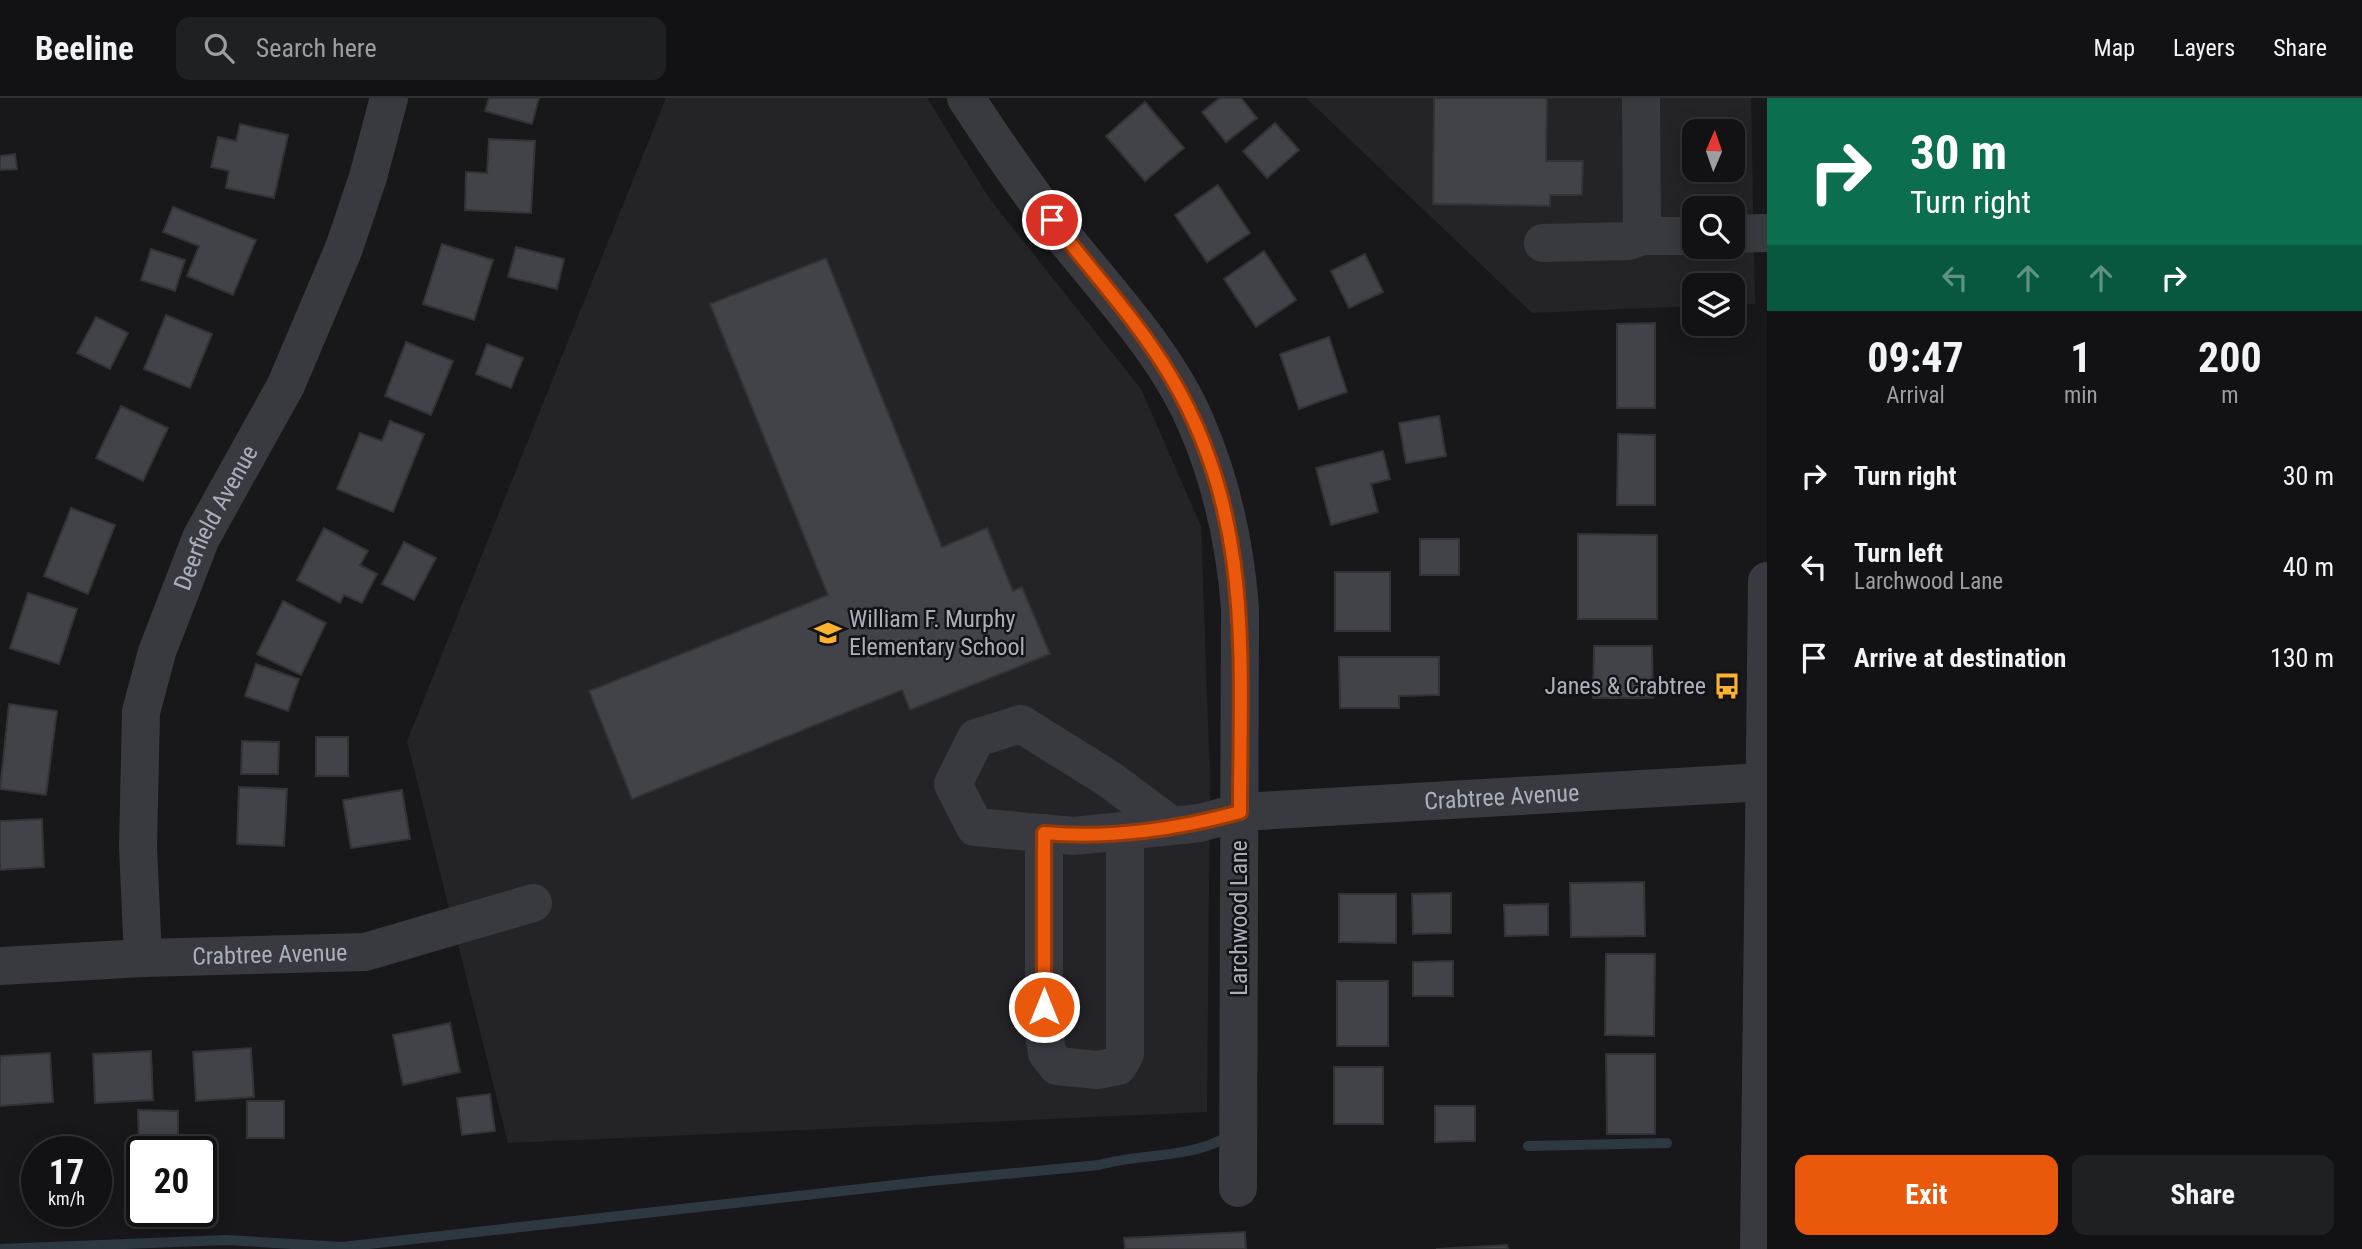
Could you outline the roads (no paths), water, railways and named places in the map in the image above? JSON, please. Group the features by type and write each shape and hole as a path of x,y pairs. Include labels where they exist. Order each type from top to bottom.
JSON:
{"street":[{"name":"Deerfield Avenue","path":"143,958 138,846 141,712 157,652 201,538 286,385 344,248 368,177 389,98"},
{"name":"Larchwood Lane","path":"966,98 1006,161 1160,360 1195,421 1230,523 1240,608 1238,1188"},
{"path":"1641,98 1642,236"},
{"path":"1745,234 1767,233"},
{"path":"1543,243 1628,241 1642,236 1682,236"},
{"path":"1759,1249 1767,581"},
{"name":"Crabtree Avenue","path":"1172,826 1109,779 1021,724 976,738 953,784 975,828 1074,836 1125,831 1172,826 1200,823 1240,812 1764,782"},
{"path":"1044,833 1044,1032 1047,1053 1057,1066 1097,1070 1118,1066 1125,1054 1125,831"},
{"name":"Crabtree Avenue","path":"0,965 365,952 533,902"}],"waterway":[{"path":"0,1249 226,1240 342,1247 931,1181 1099,1165 1179,1153 1225,1138"},
{"path":"1528,1146 1667,1143"}],"place":[{"name":"William F. Murphy Elementary School","path":"828,633"},
{"name":"Janes & Crabtree","path":"1727,686"}]}
